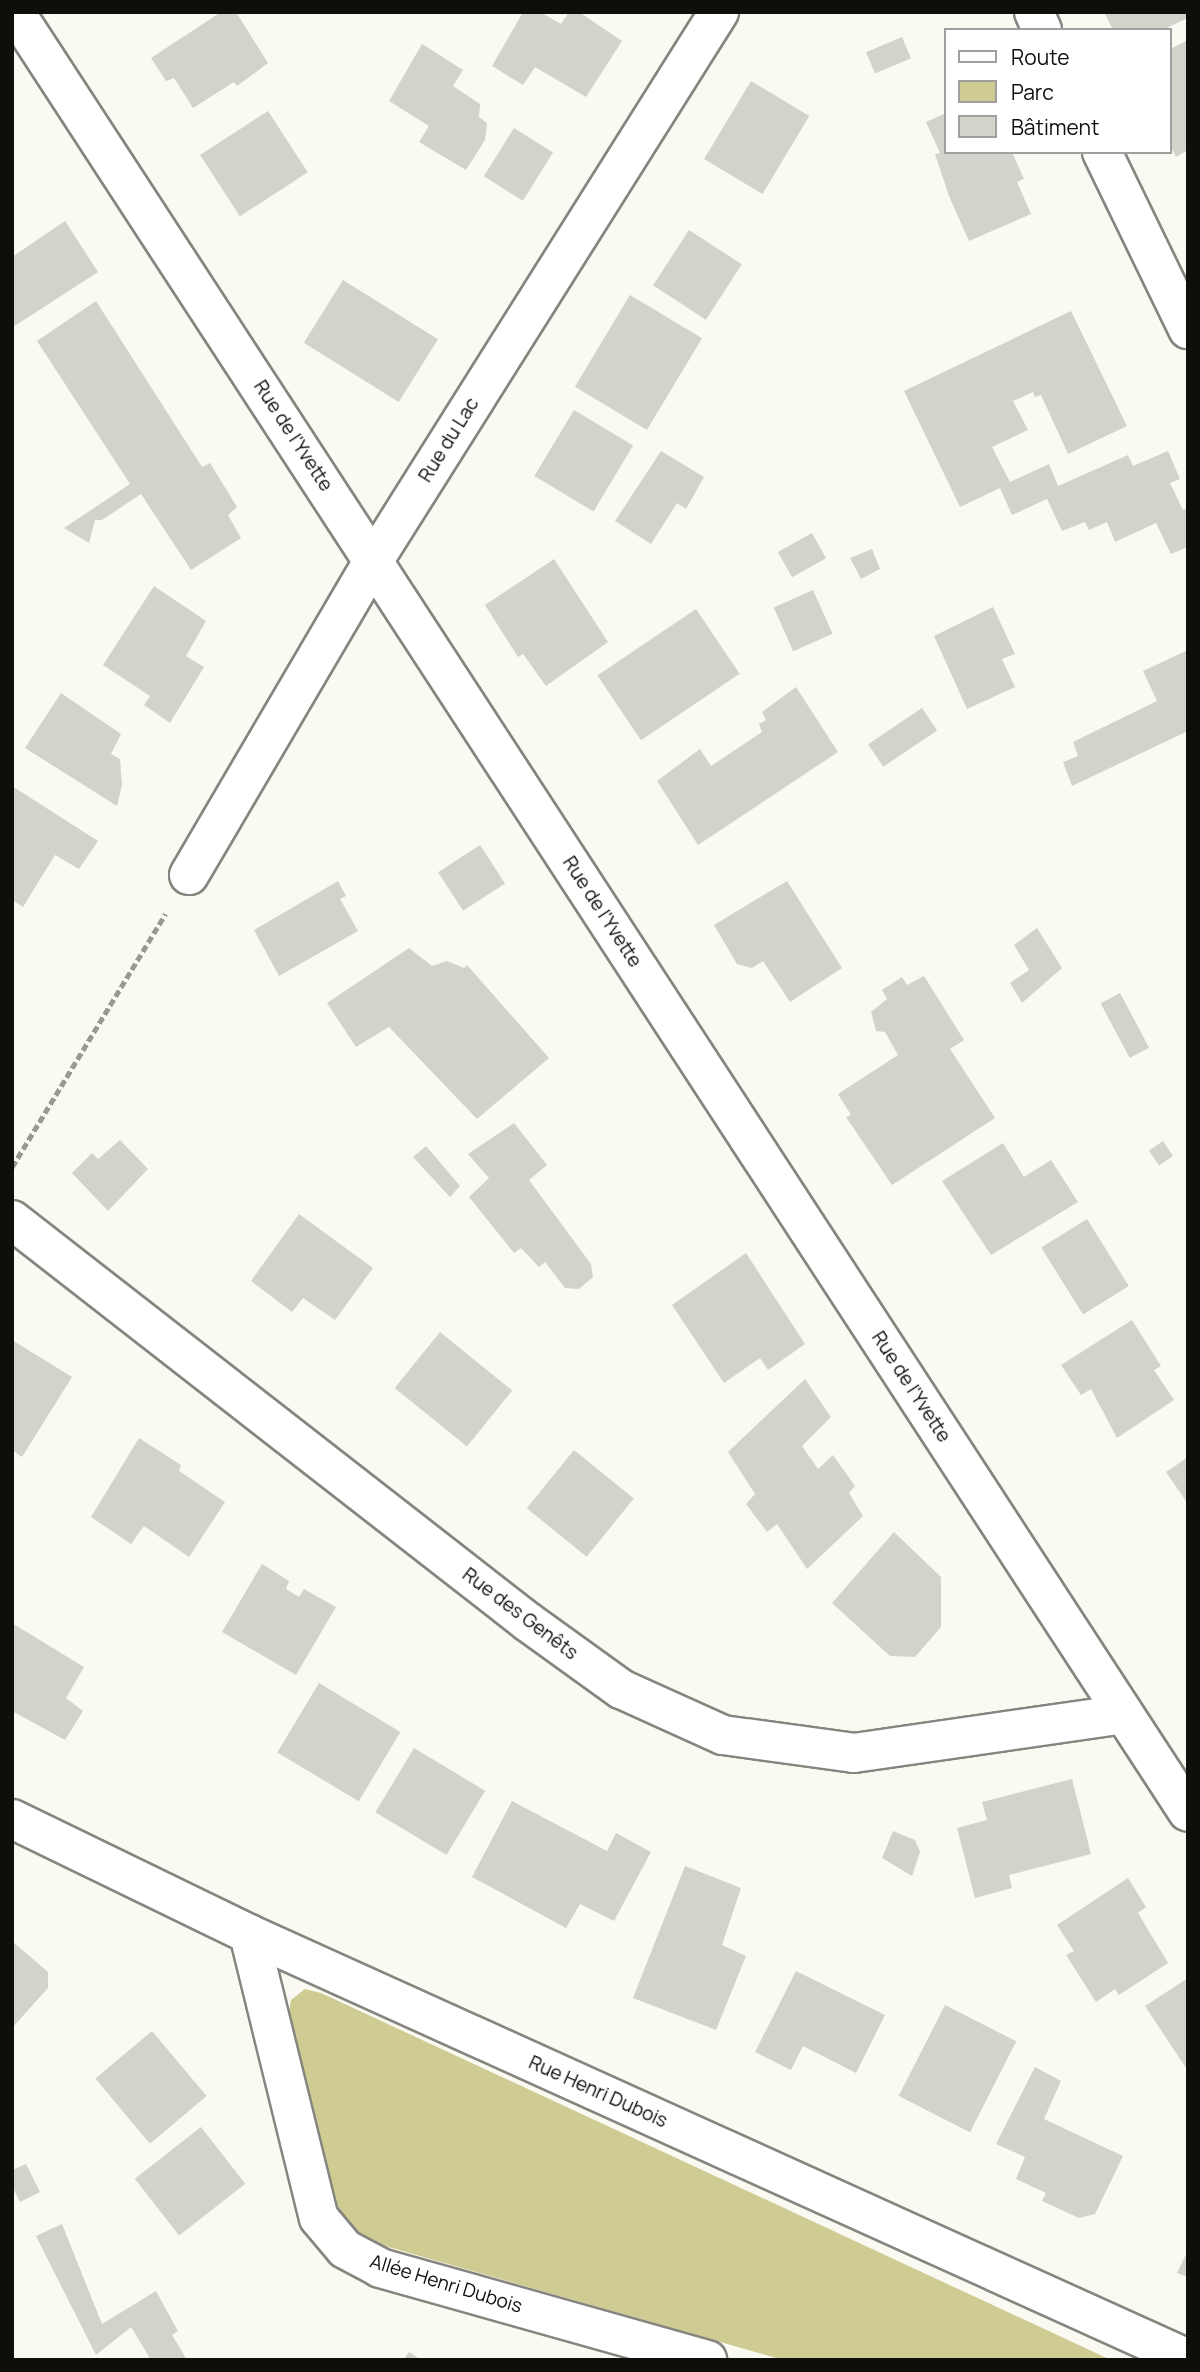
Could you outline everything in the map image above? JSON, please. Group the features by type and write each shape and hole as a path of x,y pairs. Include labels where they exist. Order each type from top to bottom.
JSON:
{"street":[{"name":"Rue de l'Yvette","path":"15,12 374,559 1188,1812"},
{"name":"Rue du Lac","path":"189,875 374,559 719,12"},
{"path":"1034,12 1041,28"},
{"path":"1103,154 1188,329"},
{"name":"Rue des Genêts","path":"12,1220 528,1622 621,1689 723,1735 854,1753 1123,1714"},
{"name":"Rue Henri Dubois","path":"12,1819 249,1934 1188,2359"},
{"name":"Allée Henri Dubois","path":"249,1934 319,2218 345,2249 380,2268 707,2360"}],"path":[{"path":"12,1167 189,875"}],"green space":[{"path":"305,1989 321,1993 1111,2360 783,2360 371,2242 348,2223 333,2198 288,2018 291,2000"}],"building":[{"path":"221,12 236,12 268,63 237,86 234,82 193,108 174,78 166,81 151,58"},
{"path":"523,12 540,12 561,24 569,12 579,12 622,41 586,97 535,67 523,85 492,66"},
{"path":"1104,12 1186,12 1188,18 1166,28 1112,28"},
{"path":"902,37 911,58 875,73 866,52"},
{"path":"1188,40 1188,150 1176,157 1172,149 1172,48"},
{"path":"422,44 463,70 453,86 480,104 479,117 487,123 485,140 466,170 419,142 429,126 389,101"},
{"path":"751,81 809,116 762,194 704,159"},
{"path":"268,111 308,172 240,216 200,155"},
{"path":"944,114 944,154 1013,154 1024,179 1017,182 1031,214 969,241 949,196 935,154 940,153 926,122"},
{"path":"514,128 553,152 523,201 484,176"},
{"path":"65,221 98,272 13,327 12,257"},
{"path":"689,230 742,264 706,320 653,285"},
{"path":"343,280 438,339 399,402 304,343"},
{"path":"630,295 702,338 647,430 575,387"},
{"path":"96,301 202,467 210,463 237,507 228,515 241,538 191,570 141,494 102,520 95,520 89,543 64,528 130,484 37,341"},
{"path":"1071,311 1127,426 1068,454 1041,395 1035,397 1033,392 1013,401 1028,430 992,447 1010,482 1049,464 1058,486 1128,455 1133,466 1168,451 1180,479 1170,483 1183,510 1188,508 1188,547 1171,554 1156,523 1115,542 1107,522 1089,530 1085,522 1062,531 1047,499 1012,515 1000,488 960,507 904,391"},
{"path":"574,410 633,446 593,512 534,476"},
{"path":"661,451 704,477 686,509 677,503 651,544 615,521"},
{"path":"812,533 826,558 792,577 778,552"},
{"path":"872,549 880,569 861,579 850,558"},
{"path":"554,559 608,642 546,686 523,654 518,657 485,605"},
{"path":"154,586 206,621 186,656 204,667 170,723 144,705 150,696 103,665"},
{"path":"813,590 833,634 793,651 774,607"},
{"path":"993,607 1015,654 1002,659 1015,687 967,709 934,636"},
{"path":"696,609 740,674 641,740 597,676"},
{"path":"1188,650 1188,731 1072,786 1063,762 1078,756 1073,742 1157,701 1143,671"},
{"path":"796,687 838,752 698,845 657,781 700,749 711,766 762,732 759,724 766,720 762,712"},
{"path":"61,693 121,734 111,754 120,759 122,785 117,806 25,748"},
{"path":"922,708 937,730 883,767 868,744"},
{"path":"12,786 98,841 79,869 55,855 23,907 12,900"},
{"path":"480,845 505,884 463,911 438,872"},
{"path":"338,881 346,896 340,899 358,931 279,976 254,930"},
{"path":"787,881 842,968 790,1002 763,961 752,968 737,964 714,925"},
{"path":"1037,928 1062,968 1022,1003 1010,983 1029,970 1014,945"},
{"path":"409,948 432,966 447,961 464,968 467,965 549,1058 477,1119 389,1027 356,1047 327,1003"},
{"path":"924,976 964,1040 950,1049 995,1118 892,1185 846,1117 851,1115 838,1094 898,1055 885,1032 876,1031 871,1012 887,999 882,990 902,977 907,985"},
{"path":"1120,993 1149,1048 1130,1058 1101,1003"},
{"path":"514,1123 547,1165 529,1180 591,1264 593,1277 579,1289 565,1288 545,1262 539,1267 521,1248 514,1253 469,1197 489,1178 468,1154"},
{"path":"120,1140 148,1169 108,1211 72,1173 92,1153 98,1159"},
{"path":"1163,1141 1173,1156 1159,1165 1149,1151"},
{"path":"1003,1143 1024,1177 1051,1160 1078,1202 991,1255 942,1181"},
{"path":"426,1146 460,1186 450,1197 413,1157"},
{"path":"299,1214 373,1268 335,1320 303,1298 292,1312 251,1281"},
{"path":"1087,1219 1129,1286 1083,1315 1041,1248"},
{"path":"746,1253 805,1344 768,1370 760,1358 724,1383 672,1305"},
{"path":"1132,1320 1161,1366 1154,1370 1174,1400 1117,1438 1091,1389 1081,1395 1061,1365"},
{"path":"440,1332 512,1391 467,1446 395,1388"},
{"path":"12,1340 72,1377 22,1457 12,1450"},
{"path":"805,1379 831,1417 802,1446 818,1469 833,1455 855,1486 849,1493 863,1516 807,1569 777,1524 767,1532 746,1504 755,1494 728,1452"},
{"path":"139,1438 181,1465 179,1471 225,1502 189,1557 144,1526 131,1544 91,1517"},
{"path":"574,1450 634,1498 587,1557 527,1508"},
{"path":"1188,1457 1188,1504 1166,1472"},
{"path":"894,1532 941,1577 941,1627 915,1657 890,1656 832,1603"},
{"path":"262,1564 289,1581 286,1589 299,1597 304,1589 336,1607 296,1675 222,1632"},
{"path":"12,1623 84,1667 66,1698 83,1711 65,1740 12,1711"},
{"path":"319,1683 400,1732 359,1801 277,1752"},
{"path":"414,1748 485,1791 447,1855 375,1812"},
{"path":"1072,1779 1091,1854 1009,1875 1012,1888 975,1898 957,1828 987,1820 982,1802"},
{"path":"512,1801 607,1851 616,1833 651,1852 614,1921 580,1904 566,1928 472,1877"},
{"path":"893,1831 915,1840 920,1852 912,1876 882,1858"},
{"path":"685,1866 741,1888 722,1945 746,1956 716,2030 633,1998"},
{"path":"1128,1878 1146,1907 1138,1913 1168,1963 1119,1995 1115,1989 1096,2002 1066,1955 1074,1951 1057,1925"},
{"path":"12,1941 48,1972 48,1988 12,2028"},
{"path":"796,1971 885,2015 856,2073 803,2046 791,2070 755,2052"},
{"path":"1188,1978 1188,2071 1145,2006"},
{"path":"945,2005 1016,2041 970,2132 899,2096"},
{"path":"152,2031 207,2096 150,2144 95,2079"},
{"path":"1035,2067 1061,2081 1044,2119 1123,2156 1095,2214 1079,2218 1042,2201 1046,2193 1016,2179 1025,2157 996,2144"},
{"path":"201,2127 245,2184 179,2235 135,2179"},
{"path":"26,2164 40,2192 20,2202 12,2186 12,2170"},
{"path":"62,2224 102,2324 156,2291 178,2331 172,2335 187,2360 151,2360 131,2327 96,2355 36,2236"},
{"path":"1188,2250 1188,2277 1177,2273"},
{"path":"409,2352 421,2360 403,2360"}]}
